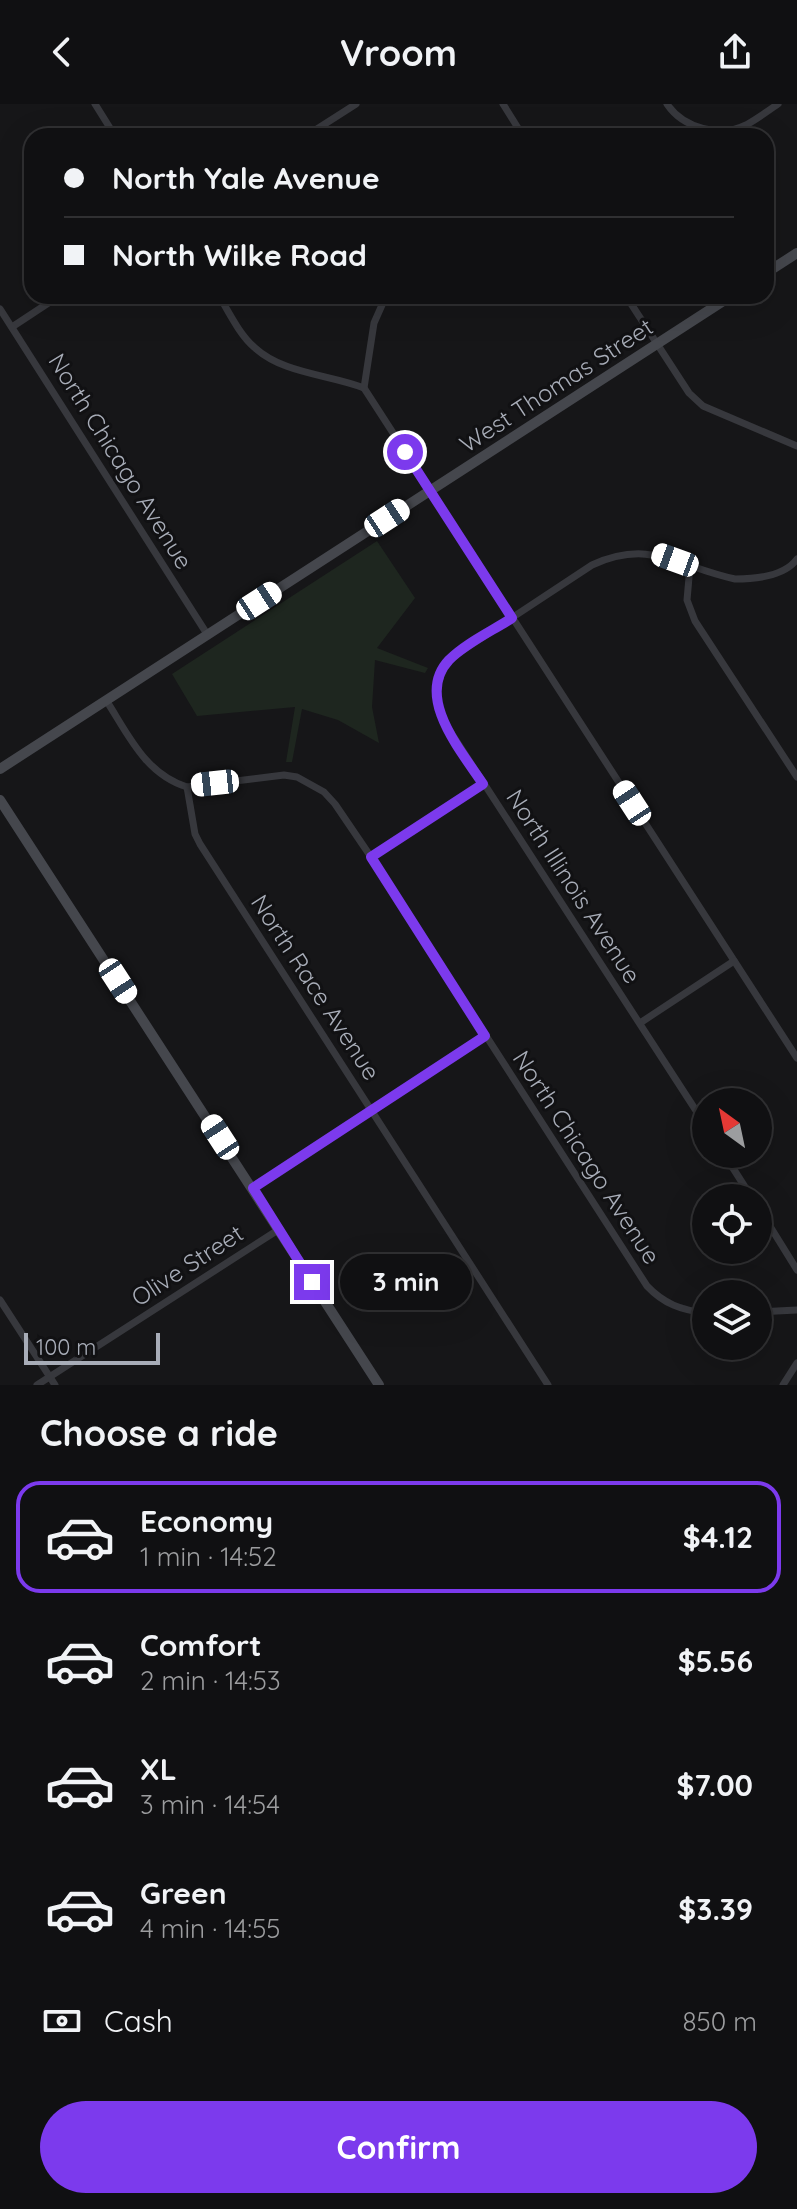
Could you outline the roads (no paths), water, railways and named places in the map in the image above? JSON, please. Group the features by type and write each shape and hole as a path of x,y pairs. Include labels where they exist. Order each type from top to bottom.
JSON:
{"street":[{"path":"95,104 110,128"},
{"path":"318,128 356,104"},
{"path":"503,104 518,128"},
{"path":"667,104 671,111 699,128"},
{"path":"737,128 745,126 778,104"},
{"path":"774,268 797,253"},
{"path":"12,327 47,304"},
{"path":"224,304 253,346 272,361 364,388 797,1058"},
{"path":"364,388 374,323 382,304"},
{"path":"631,304 689,393 703,406 797,446"},
{"name":"West Thomas Street","path":"0,769 718,304"},
{"name":"North Chicago Avenue","path":"0,309 207,634"},
{"path":"512,618 610,556 644,552 723,576 750,579 796,565"},
{"path":"690,566 687,600 695,621 797,777"},
{"name":"North Illinois Avenue","path":"512,618 448,661 440,673 436,694 444,721 692,1104"},
{"path":"106,700 150,767 187,787"},
{"name":"North Chicago Avenue","path":"187,787 284,775 297,777 324,792 371,857 647,1286 667,1304 692,1311"},
{"path":"371,857 483,784"},
{"name":"North Race Avenue","path":"187,787 195,834 200,844 548,1385"},
{"path":"0,800 379,1385"},
{"path":"640,1023 734,961"},
{"path":"253,1188 485,1036"},
{"name":"Olive Street","path":"37,1385 278,1230"},
{"path":"772,1230 797,1270"},
{"path":"0,1300 55,1385"},
{"path":"772,1311 797,1310"},
{"path":"783,1385 797,1363"}]}
